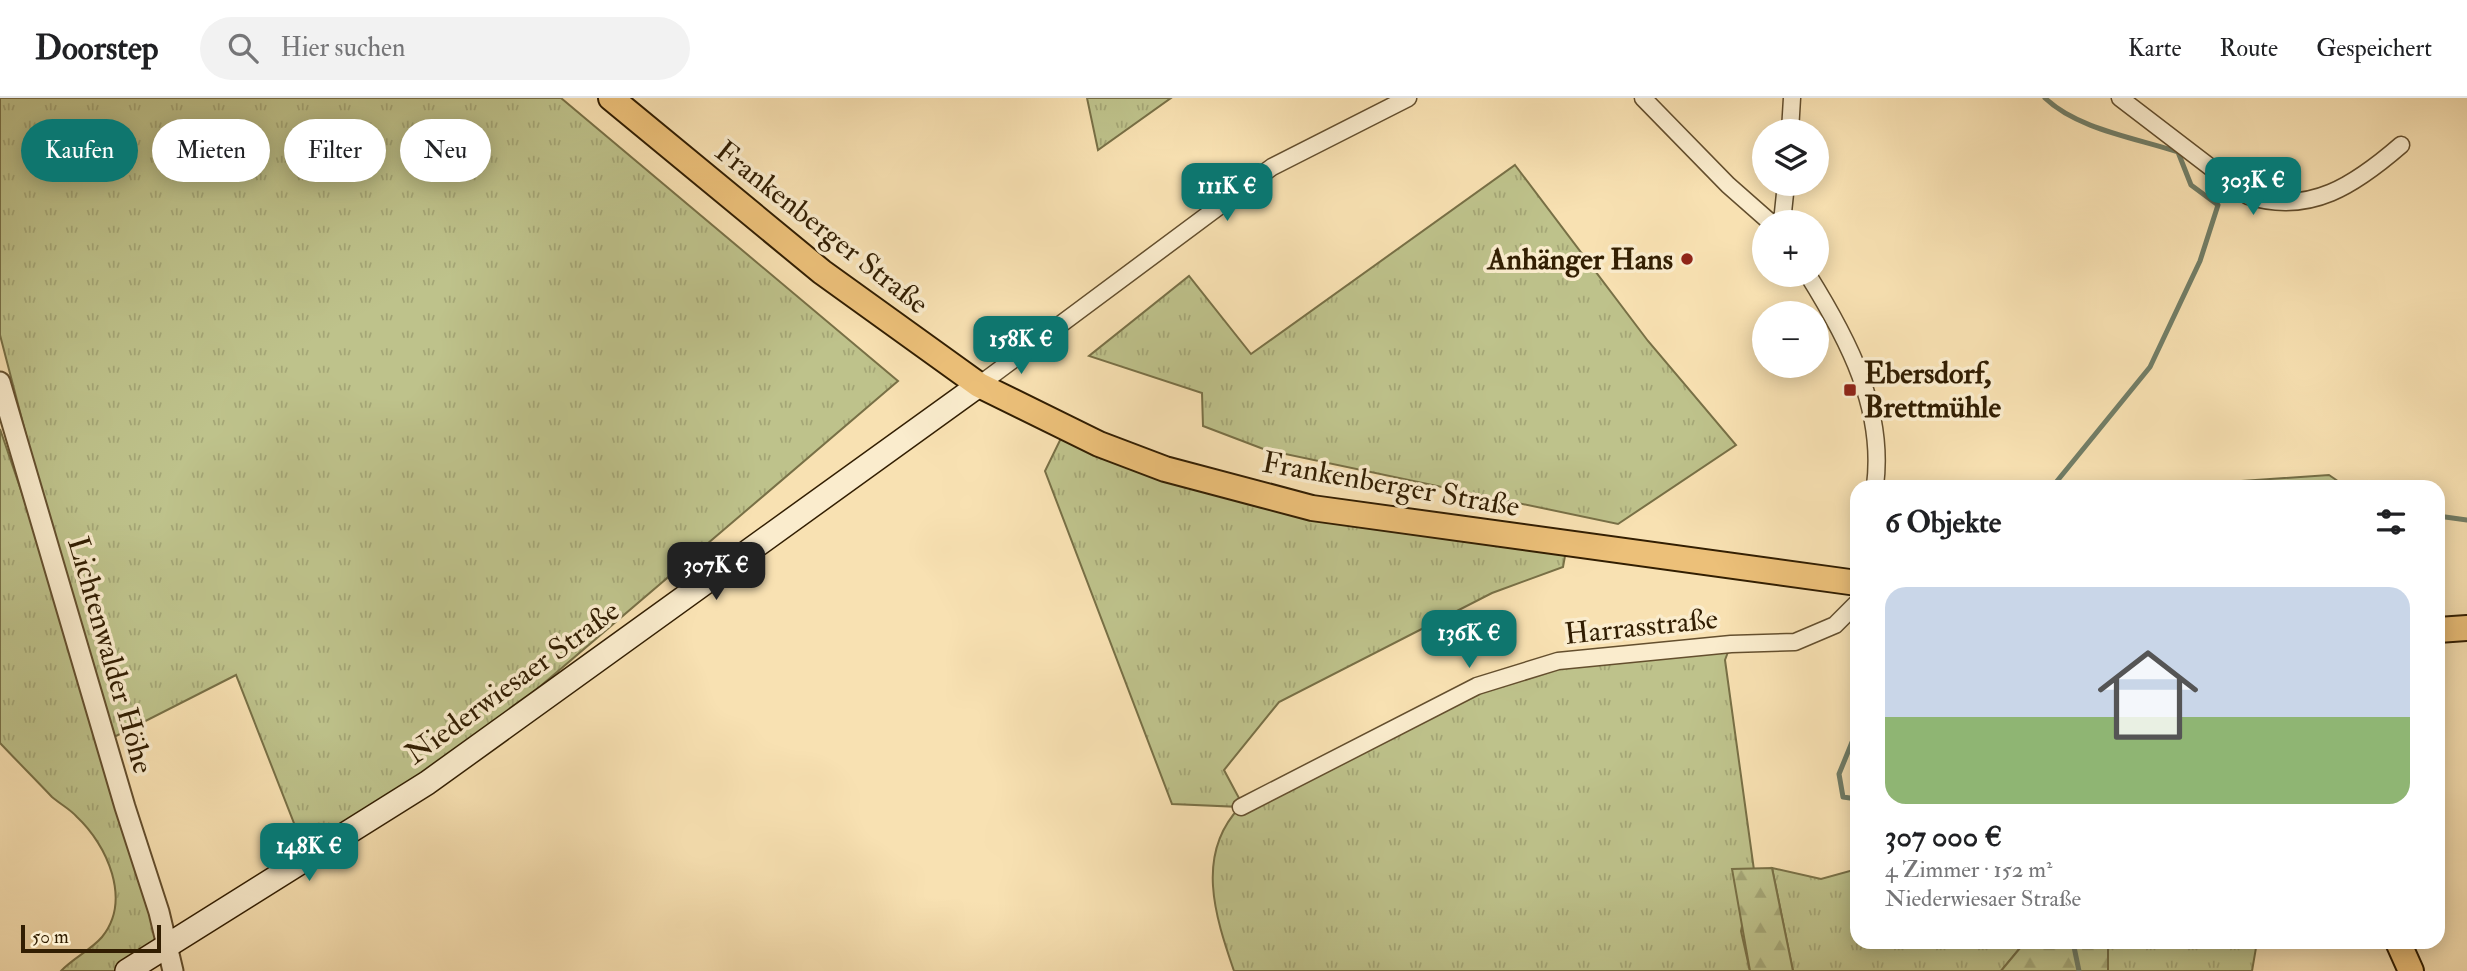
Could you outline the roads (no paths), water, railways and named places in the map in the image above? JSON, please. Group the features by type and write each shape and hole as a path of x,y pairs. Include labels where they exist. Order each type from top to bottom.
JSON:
{"main road":[{"name":"Frankenberger Straße","path":"611,98 822,272 979,385 1065,430 1154,465 1312,508 1850,582"},
{"name":"Niederwiesaer Straße","path":"127,971 426,783 979,385"},
{"path":"2445,629 2467,628"},
{"path":"2401,949 2411,971"}],"street":[{"name":"Niederwiesaer Straße","path":"979,385 1272,167 1408,98"},
{"path":"1643,98 1728,185 1756,210"},
{"path":"1791,119 1792,98"},
{"path":"2120,98 2248,196 2268,202 2307,201 2336,191 2380,163 2401,145"},
{"path":"1816,287 1843,330 1865,389 1875,429 1875,480"},
{"name":"Lichtenwalder Höhe","path":"0,382 168,943 173,971"},
{"name":"Harrasstraße","path":"1241,807 1477,686 1558,661 1718,645 1795,642 1835,625 1850,610"}],"waterway":[{"path":"2045,98 2058,109 2090,125 2178,152 2191,185 2218,205 2200,261 2150,367 2058,480"},
{"path":"2445,517 2467,520"},
{"path":"1850,747 1839,774 1843,797 1850,798"},
{"path":"2074,949 2079,971"}],"place":[{"name":"Anhänger Hans","path":"1687,259"},
{"name":"Ebersdorf, Brettmühle","path":"1850,390"}]}
